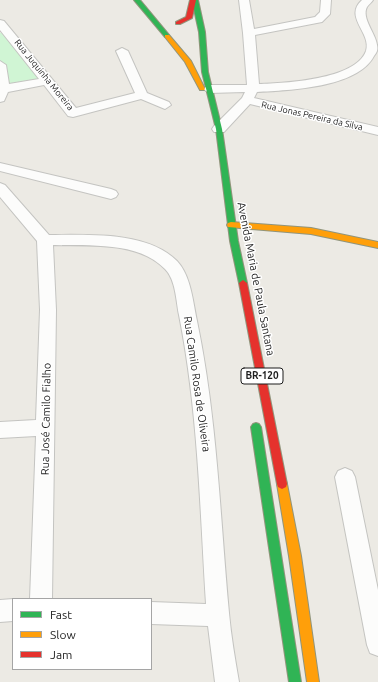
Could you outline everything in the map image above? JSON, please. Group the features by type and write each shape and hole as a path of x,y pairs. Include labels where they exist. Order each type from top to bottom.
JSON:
{"main road":[{"path":"137,0 167,36 178,46 196,73 212,130 219,198"},
{"path":"171,21 189,18 194,0"},
{"name":"Avenida Maria de Paula Santana","path":"194,0 202,32 205,72 219,129 231,225 259,359 295,556 313,682"},
{"path":"148,12 171,21 196,25 202,32 199,36 192,40"},
{"path":"171,21 165,31 167,36 173,40 183,41"},
{"path":"231,225 310,231 378,245"},
{"path":"254,417 278,562 295,682"}],"street":[{"path":"219,129 247,100 253,88 249,33 244,0"},
{"path":"249,33 318,20 326,11 326,0"},
{"path":"209,89 253,88 310,83 347,74 367,59 372,49 360,12 362,3 368,0"},
{"name":"Rua Juquinha Moreira","path":"0,22 73,113 142,95"},
{"path":"122,51 142,95 165,106"},
{"path":"0,65 1,94 48,81"},
{"name":"Rua Jonas Pereira da Silva","path":"247,100 378,131"},
{"path":"0,167 111,194"},
{"path":"0,188 45,240"},
{"name":"Rua José Camilo Fialho","path":"41,598 48,310 45,240"},
{"name":"Rua Camilo Rosa de Oliveira","path":"45,240 113,242 131,245 158,255 171,264 176,273 192,335 207,452 218,615 227,682"},
{"path":"0,430 46,427"},
{"path":"345,477 378,645"},
{"path":"0,611 12,610"},
{"path":"152,613 218,615"}],"green space":[{"path":"6,32 48,81 3,89 0,65 0,33"}],"traffic: fast":[{"path":"137,0 167,36"},
{"path":"195,0 202,32 205,72 219,129 234,241 243,283"},
{"path":"256,427 295,682"}],"traffic: slow":[{"path":"167,36 188,61 202,89"},
{"path":"231,225 311,231 378,245"},
{"path":"282,484 295,556 313,682"}],"traffic: jam":[{"path":"178,23 189,18 193,0"},
{"path":"243,283 282,484"}]}
